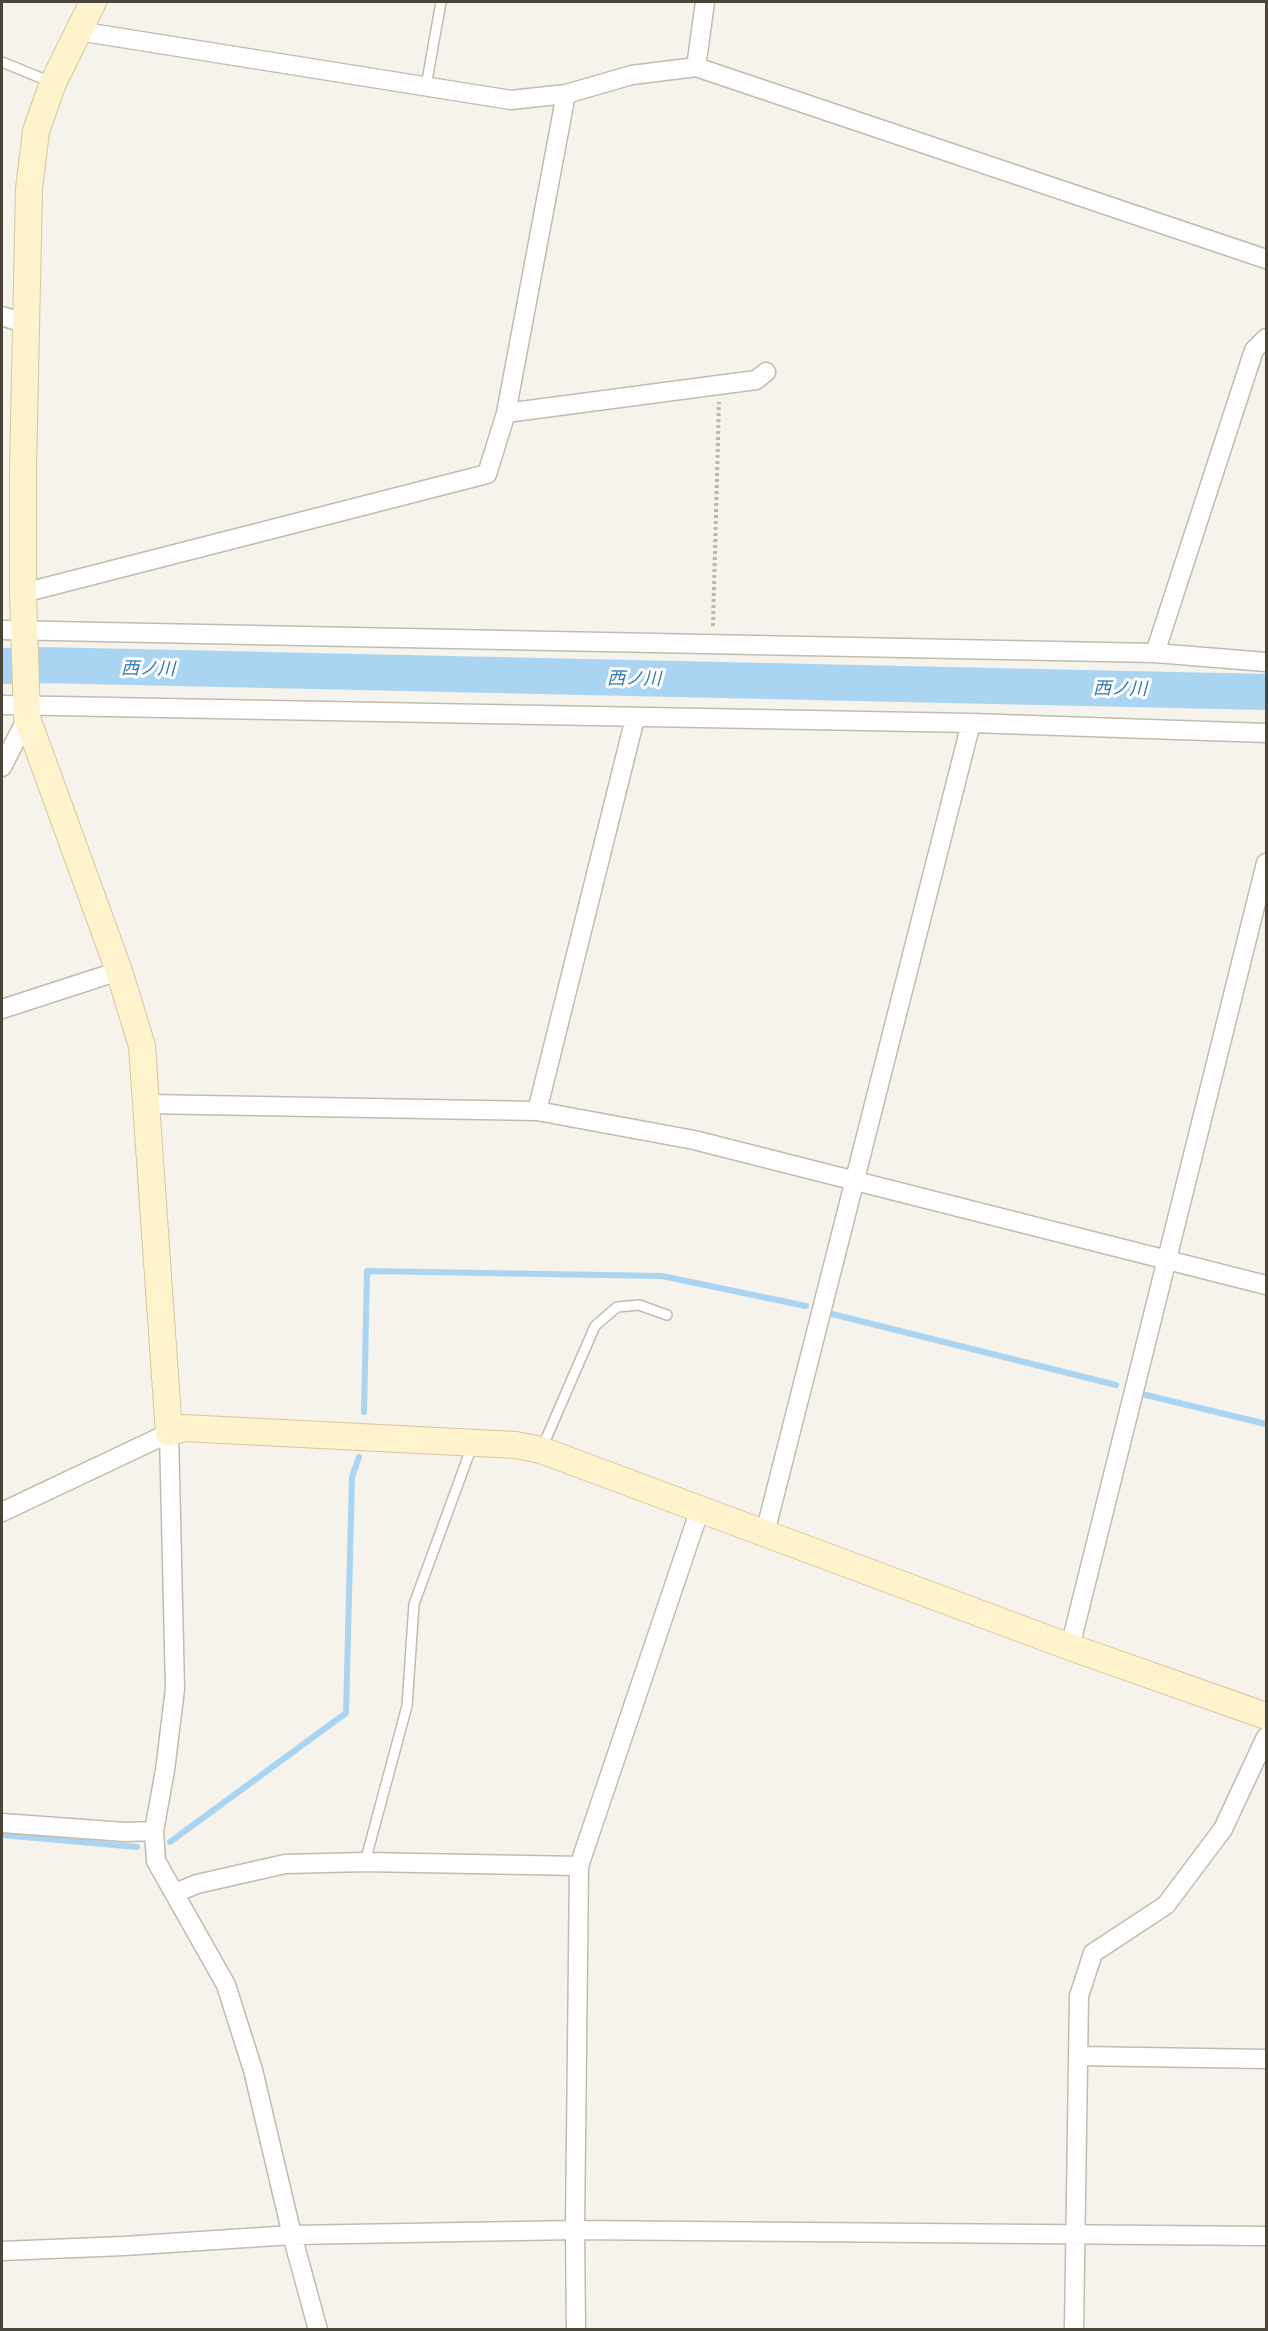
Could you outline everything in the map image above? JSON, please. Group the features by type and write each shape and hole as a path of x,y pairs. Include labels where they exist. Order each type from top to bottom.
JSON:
{"street":[{"path":"93,2 53,83 36,131 29,189 23,593 17,636 27,704 119,971 142,1046 170,1433 175,1689 165,1770 154,1831 156,1861 226,1985 253,2070 292,2235 318,2330"},
{"path":"696,67 705,2"},
{"path":"78,31 511,100 566,94 632,75 696,67 1266,259"},
{"path":"23,593 487,474 506,413 566,94"},
{"path":"2,316 26,324"},
{"path":"1155,654 1254,350 1266,338"},
{"path":"506,413 756,380 766,372"},
{"path":"17,636 712,645 1155,654 1266,662"},
{"path":"2,767 27,704"},
{"path":"2,705 971,723 1266,733"},
{"path":"537,1111 635,718"},
{"path":"765,1533 971,723"},
{"path":"1070,1647 1266,863"},
{"path":"2,1009 119,971"},
{"path":"147,1104 537,1111 694,1140 1266,1285"},
{"path":"2,1512 184,1428 516,1445 541,1450 1070,1647 1266,1716"},
{"path":"576,2330 579,1866 700,1509"},
{"path":"1074,2330 1079,1996 1093,1953 1166,1905 1223,1829 1266,1737"},
{"path":"2,1823 125,1832 154,1831"},
{"path":"175,1893 197,1884 285,1864 365,1862 579,1866"},
{"path":"1078,2056 1266,2059"},
{"path":"2,2251 292,2235 575,2230 1266,2236"}],"lane":[{"path":"426,86 441,2"},
{"path":"2,62 53,83"},
{"path":"541,1450 595,1326 617,1307 639,1305 667,1315"},
{"path":"365,1862 408,1706 414,1604 473,1444"}],"path":[{"path":"712,645 720,384"}],"waterway":[{"name":"西ノ川","path":"2,666 41,665 1266,692"},
{"path":"364,1412 367,1271 662,1276 806,1306"},
{"path":"832,1314 1116,1385"},
{"path":"1146,1395 1266,1424"},
{"path":"170,1842 346,1713 352,1477 359,1457"},
{"path":"2,1835 137,1847"}]}
